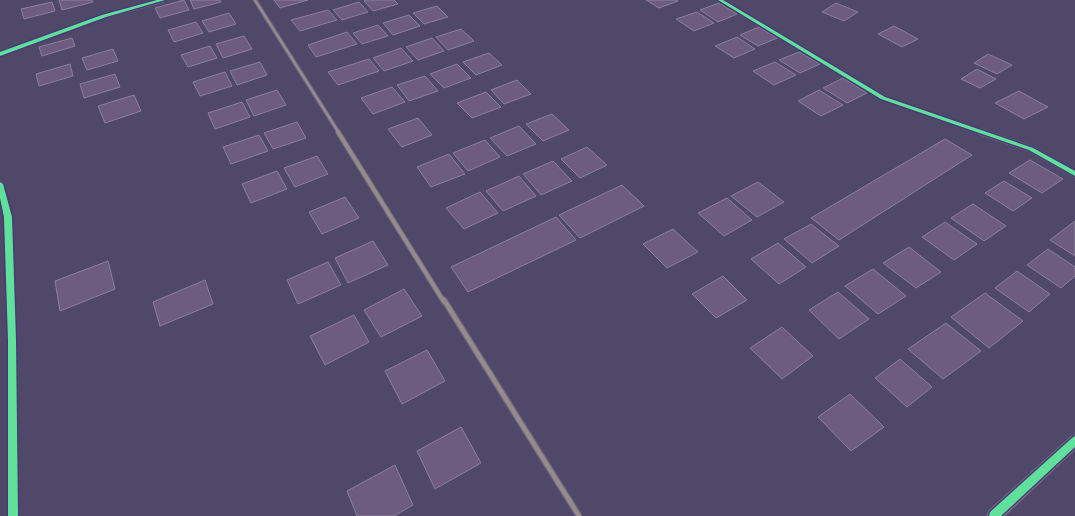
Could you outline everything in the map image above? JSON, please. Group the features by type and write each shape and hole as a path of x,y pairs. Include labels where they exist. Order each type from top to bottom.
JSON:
{"street":[{"path":"0,54 104,16 163,0"},
{"path":"720,0 883,98 1031,149 1075,174"},
{"path":"0,184 8,217 11,302 12,516"},
{"path":"1001,514 1075,441"}],"lane":[{"path":"255,0 579,516"}],"building":[{"path":"59,0 92,0 93,2 62,10"},
{"path":"184,0 189,10 160,18 155,8"},
{"path":"190,0 220,0 221,2 194,9"},
{"path":"274,0 308,0 280,8"},
{"path":"394,0 398,4 373,11 364,1"},
{"path":"646,0 676,0 678,1 659,8"},
{"path":"52,2 55,11 24,19 21,9"},
{"path":"359,2 368,12 342,20 333,10"},
{"path":"719,3 737,14 718,22 700,10"},
{"path":"836,3 858,12 844,21 822,12"},
{"path":"437,6 448,17 424,24 413,13"},
{"path":"328,10 337,20 300,31 291,20"},
{"path":"697,12 714,23 694,31 676,19"},
{"path":"229,13 236,24 209,32 202,21"},
{"path":"409,15 420,26 393,35 383,23"},
{"path":"196,22 203,33 174,42 168,30"},
{"path":"378,25 388,36 362,44 353,33"},
{"path":"894,26 918,39 902,47 878,34"},
{"path":"759,27 777,38 758,46 740,35"},
{"path":"461,29 474,41 448,50 436,37"},
{"path":"347,32 357,44 316,57 308,45"},
{"path":"244,36 252,49 223,58 216,44"},
{"path":"737,37 755,49 734,58 715,46"},
{"path":"72,38 75,46 42,56 39,47"},
{"path":"432,38 444,51 418,60 406,47"},
{"path":"210,46 217,58 188,67 181,55"},
{"path":"401,48 413,61 384,71 373,58"},
{"path":"113,49 118,61 87,70 82,58"},
{"path":"799,52 820,64 800,73 779,60"},
{"path":"489,53 502,65 476,75 463,62"},
{"path":"988,54 1012,65 997,74 974,63"},
{"path":"369,59 379,71 338,85 328,72"},
{"path":"260,62 267,75 237,85 230,71"},
{"path":"775,62 796,75 774,85 753,71"},
{"path":"70,64 73,76 39,86 36,74"},
{"path":"457,64 471,78 444,88 430,74"},
{"path":"977,69 996,79 980,88 961,79"},
{"path":"225,72 232,86 200,96 193,82"},
{"path":"115,74 120,87 84,98 80,84"},
{"path":"425,76 438,91 409,101 397,85"},
{"path":"843,78 867,93 847,103 823,88"},
{"path":"517,80 531,94 504,104 491,90"},
{"path":"392,87 405,102 373,114 361,98"},
{"path":"277,90 286,105 254,116 246,100"},
{"path":"819,90 843,105 821,116 798,101"},
{"path":"1019,91 1048,107 1024,119 995,103"},
{"path":"486,92 501,107 472,118 457,103"},
{"path":"134,95 141,111 105,123 98,106"},
{"path":"242,102 250,117 215,129 208,113"},
{"path":"552,114 569,130 543,141 526,124"},
{"path":"418,118 432,135 402,147 388,129"},
{"path":"297,122 306,138 273,149 264,133"},
{"path":"519,126 536,144 507,156 490,138"},
{"path":"259,135 268,151 231,164 223,147"},
{"path":"945,139 972,155 839,240 811,218"},
{"path":"485,140 500,157 468,171 453,153"},
{"path":"587,147 607,165 580,178 561,159"},
{"path":"449,154 465,174 431,187 417,167"},
{"path":"317,156 328,174 295,187 284,168"},
{"path":"1030,160 1063,179 1042,193 1009,173"},
{"path":"553,161 572,181 541,195 523,174"},
{"path":"277,171 287,189 251,203 242,184"},
{"path":"519,176 536,196 503,211 486,191"},
{"path":"1004,181 1032,198 1013,211 985,193"},
{"path":"758,182 784,202 757,217 731,196"},
{"path":"622,185 644,206 580,238 559,215"},
{"path":"480,192 498,213 464,229 446,208"},
{"path":"345,197 359,218 322,234 309,212"},
{"path":"727,198 752,220 724,236 698,213"},
{"path":"973,204 1006,226 984,241 951,218"},
{"path":"556,217 576,240 468,292 451,267"},
{"path":"1075,221 1075,256 1050,240"},
{"path":"945,222 977,244 954,260 922,237"},
{"path":"811,224 839,246 812,263 784,239"},
{"path":"673,229 698,252 667,268 643,244"},
{"path":"373,241 388,265 348,283 335,258"},
{"path":"778,243 806,267 779,284 751,259"},
{"path":"909,247 941,272 916,288 883,263"},
{"path":"1048,249 1075,267 1075,276 1061,288 1027,265"},
{"path":"108,261 115,289 60,311 55,281"},
{"path":"328,262 341,285 298,304 287,280"},
{"path":"873,269 906,296 878,314 845,286"},
{"path":"1017,271 1050,294 1029,312 995,288"},
{"path":"723,276 747,300 716,318 692,294"},
{"path":"205,280 213,304 160,326 153,302"},
{"path":"404,289 422,316 381,337 364,310"},
{"path":"838,292 869,319 839,339 809,310"},
{"path":"985,293 1023,321 989,348 951,317"},
{"path":"354,315 369,342 325,365 310,336"},
{"path":"946,323 981,351 943,379 908,349"},
{"path":"782,327 813,356 782,379 750,348"},
{"path":"427,350 445,381 402,404 385,371"},
{"path":"900,359 932,387 907,407 875,378"},
{"path":"850,394 884,427 851,451 818,417"},
{"path":"461,427 481,463 435,489 417,451"},
{"path":"395,465 413,505 394,516 357,516 347,491"}],"cycle path":[{"path":"0,54 104,16 163,0"},
{"path":"720,0 883,98 1031,149 1075,174"},
{"path":"0,184 8,217 12,340 13,516"},
{"path":"994,516 1075,441"}]}
